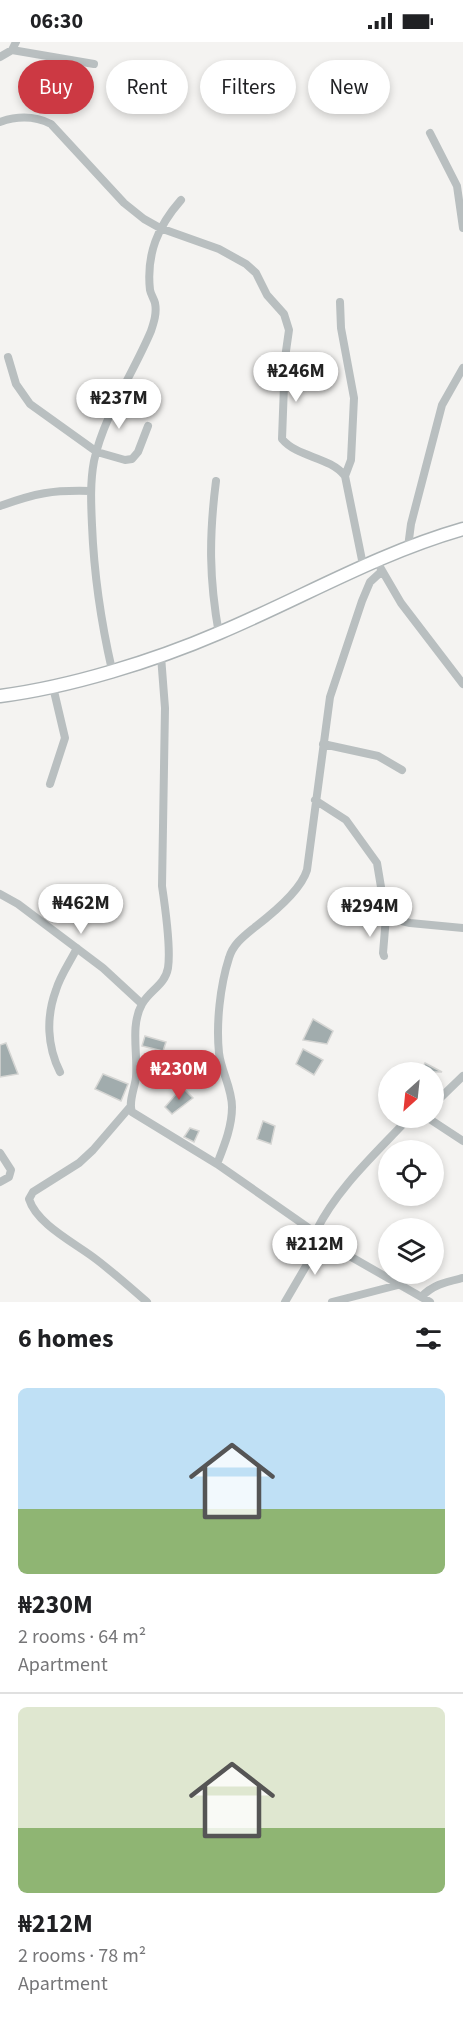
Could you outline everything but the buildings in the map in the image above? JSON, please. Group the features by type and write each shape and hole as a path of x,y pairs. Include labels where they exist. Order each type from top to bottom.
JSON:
{"main road":[{"path":"0,696 53,687 161,656 219,634 363,566 380,565 408,547 463,529"}],"street":[{"path":"0,57 14,46 76,60"},
{"path":"0,122 22,118 41,119 51,124 124,203 144,219 160,228 219,249 246,264 256,273 267,295 284,315 289,330 285,358 282,439 295,449 327,462 345,476 363,566"},
{"path":"430,133 457,186 463,228"},
{"path":"112,670 96,589 90,491 97,452 119,398 142,352 155,316 155,304 150,292 153,245 160,228 181,200"},
{"path":"340,302 341,328 354,398 351,460 345,476"},
{"path":"8,357 16,384 30,404 97,452 125,460 132,459 138,452 148,426"},
{"path":"408,547 411,524 442,405 463,368"},
{"path":"216,481 210,555 211,583 219,634"},
{"path":"0,506 39,493 60,490 90,491"},
{"path":"380,565 401,603 463,684"},
{"path":"217,1164 229,1128 232,1110 219,1054 221,993 228,959 238,942 267,917 304,879 330,697 370,582 380,565"},
{"path":"161,656 165,708 162,886 166,910 168,966 162,984 142,1004 136,1018 136,1076 130,1107 132,1113 217,1164 346,1254 426,1300 429,1289 440,1283 463,1278"},
{"path":"50,784 65,738 53,687"},
{"path":"323,744 378,756 402,770"},
{"path":"315,801 346,820 377,863 386,917 384,956"},
{"path":"0,894 18,904 77,948 113,976 142,1004"},
{"path":"386,917 410,923 463,928"},
{"path":"60,1071 52,1056 49,1022 56,989 77,948"},
{"path":"444,1096 463,1076"},
{"path":"130,1107 79,1163 33,1192 29,1199 32,1207 47,1223 96,1259 147,1302"},
{"path":"285,1302 319,1234 330,1205 356,1173 399,1128"},
{"path":"443,1128 463,1141"},
{"path":"0,1153 11,1170 9,1177 0,1182"},
{"path":"332,1302 398,1285"}]}
